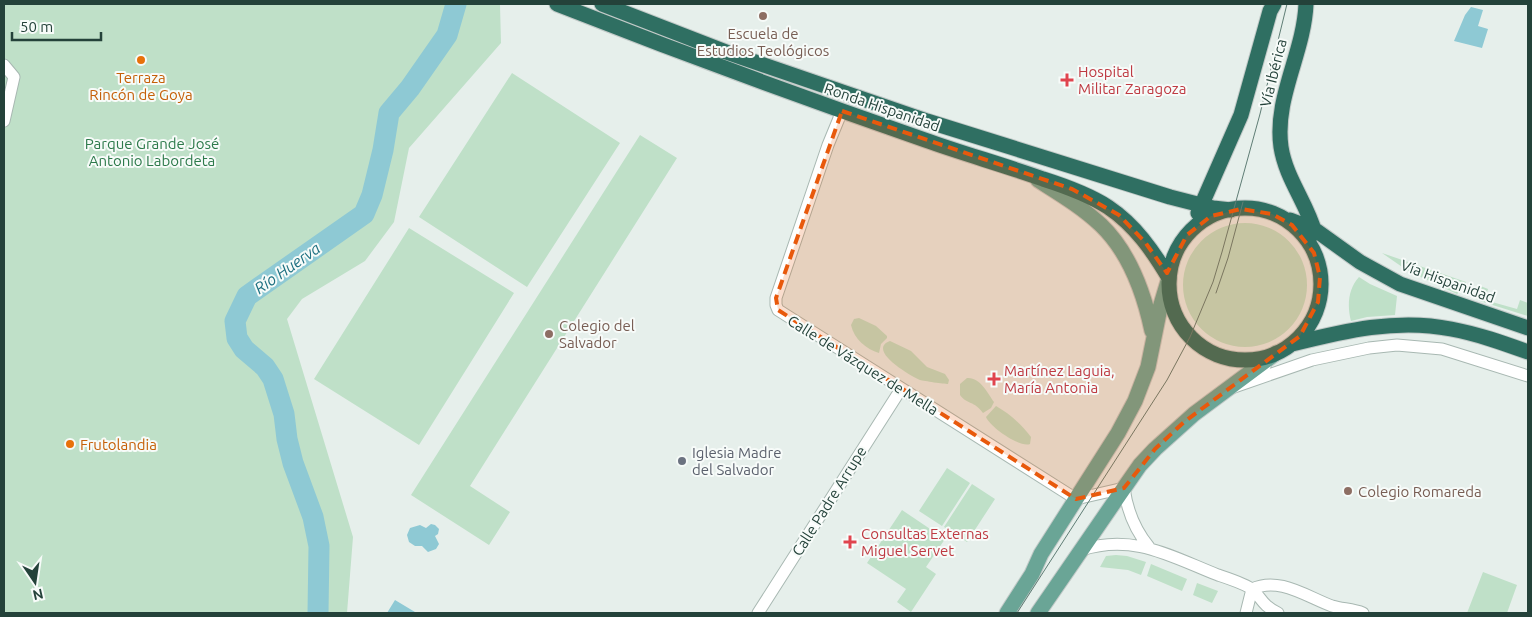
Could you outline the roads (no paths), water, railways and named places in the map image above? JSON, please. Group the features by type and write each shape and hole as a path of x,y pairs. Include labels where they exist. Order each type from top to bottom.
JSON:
{"highway":[{"name":"Ronda Hispanidad","path":"557,4 687,55 842,111 955,151 1072,189 1094,199 1119,215 1146,242 1169,278"},
{"name":"Ronda Hispanidad","path":"602,4 726,52 927,121 1170,197 1231,210"},
{"name":"Vía Ibérica","path":"1187,235 1242,115 1270,11 1274,4"},
{"name":"Vía Ibérica","path":"1306,4 1305,20 1281,111 1280,130 1281,149 1286,170 1314,229 1318,264"},
{"path":"1250,209 1281,217 1292,225 1308,243 1318,264 1320,290 1314,314 1308,326 1290,344 1276,353 1259,358 1241,360 1217,355 1190,337 1175,315 1169,291 1169,278 1173,260 1187,235 1211,216 1231,210 1250,209"},
{"name":"Vía Hispanidad","path":"1281,217 1314,229 1360,262 1400,284 1528,328"},
{"path":"1290,344 1356,329 1393,325 1419,325 1449,328 1477,334 1528,352"}],"main road":[{"path":"1029,174 1085,211 1115,240 1127,259 1136,279 1146,306 1154,337"},
{"path":"1007,613 1032,574 1041,554 1118,433 1135,401 1148,367 1162,299 1169,278"},
{"path":"1038,613 1140,465 1165,439 1194,414 1276,353"}],"street":[{"path":"4,65 14,77 4,121"},
{"name":"Calle de Vázquez de Mella","path":"842,111 828,146 776,298 776,305 780,312 1076,499"},
{"path":"1230,388 1248,384 1281,370 1312,360 1384,346 1442,349 1460,353 1528,376"},
{"path":"1241,360 1281,370"},
{"name":"Calle Padre Arrupe","path":"758,613 901,388"},
{"path":"1076,499 1124,488 1131,517 1139,533 1150,547"},
{"path":"1081,550 1113,543 1150,547 1252,589 1265,609 1278,613"},
{"path":"1252,589 1265,585 1278,585 1334,606 1362,613"},
{"path":"1246,613 1252,589"}],"water":[{"path":"1471,7 1483,10 1478,26 1488,29 1482,48 1454,41 1465,15"},
{"path":"431,524 439,529 438,534 435,536 439,544 436,549 428,552 422,546 415,546 409,542 407,535 410,528 420,525 426,528"},
{"path":"395,600 415,612 387,613"}],"waterway":[{"name":"Río Huerva","path":"318,613 319,546 313,517 293,463 287,439 284,414 273,379 265,367 244,349 237,338 235,321 247,296 364,214 372,195 383,150 389,113 410,88 447,35 456,4"}],"tram line":[{"path":"1017,613 1167,380 1190,337 1213,282 1222,252 1260,114 1287,4"},
{"path":"1216,293 1228,258 1243,202"}],"place":[{"name":"Escuela de Estudios Teológicos","path":"763,16"},
{"name":"Terraza Rincón de Goya","path":"141,60"},
{"name":"Hospital Militar Zaragoza","path":"1067,80"},
{"name":"Colegio del Salvador","path":"549,334"},
{"name":"Martínez Laguia, María Antonia","path":"994,379"},
{"name":"Frutolandia","path":"70,444"},
{"name":"Iglesia Madre del Salvador","path":"682,461"},
{"name":"Colegio Romareda","path":"1348,491"},
{"name":"Consultas Externas Miguel Servet","path":"850,542"}],"park label":[{"name":"Parque Grande José Antonio Labordeta","path":"152,152"}]}
